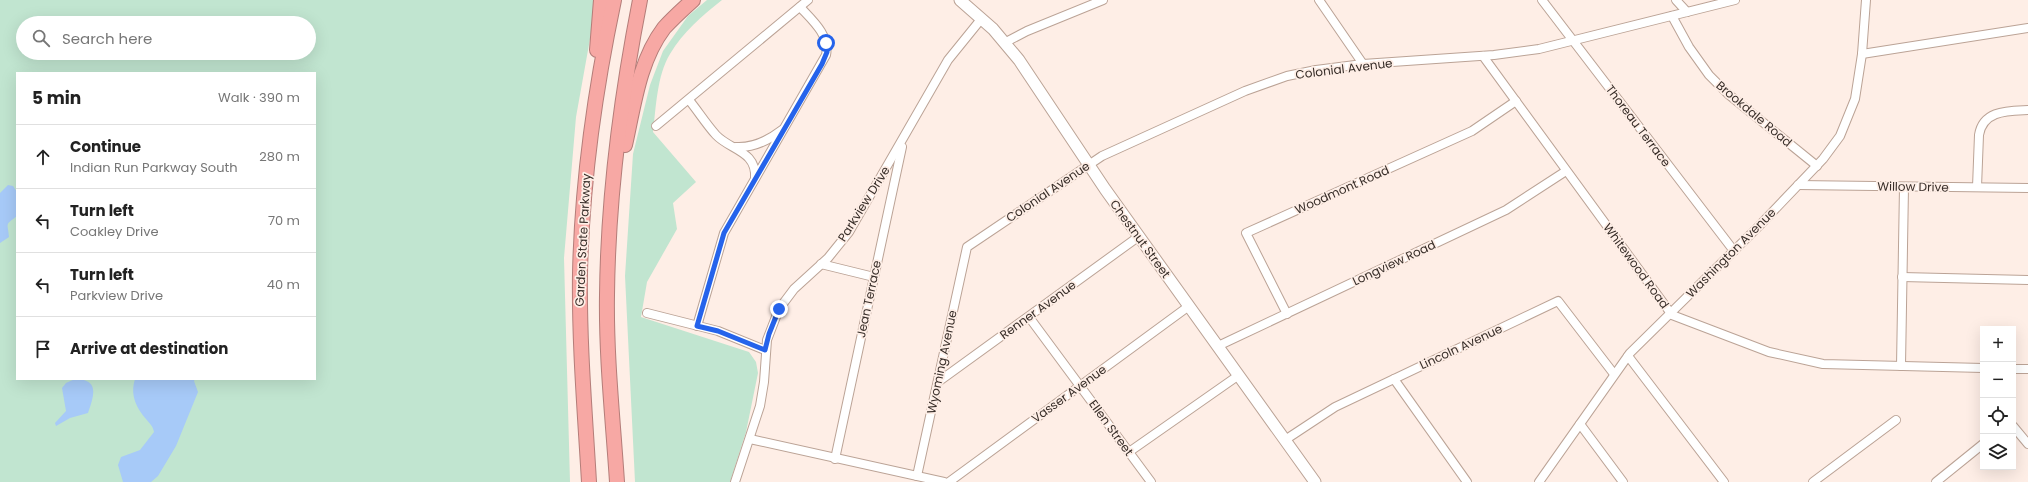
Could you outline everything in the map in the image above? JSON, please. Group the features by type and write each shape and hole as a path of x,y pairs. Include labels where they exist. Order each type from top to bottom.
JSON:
{"highway":[{"path":"587,168 601,0"},
{"name":"Garden State Parkway","path":"589,482 580,304 581,243 587,168 597,93 614,0"},
{"name":"Garden State Parkway","path":"617,482 607,325 609,220 619,129 640,0"},
{"path":"609,220 637,91 645,63 663,30 693,0"}],"main road":[{"name":"Chestnut Street","path":"960,0 982,18 1006,42 1026,69 1138,237 1315,482"}],"street":[{"path":"656,126 808,0"},
{"path":"1006,42 1027,31 1103,0"},
{"path":"1319,0 1363,64"},
{"name":"Thoreau Terrace","path":"1542,0 1734,251"},
{"path":"1676,0 1687,12"},
{"name":"Colonial Avenue","path":"966,247 1102,156 1245,91 1294,75 1316,70 1363,64 1483,56 1539,49 1735,0"},
{"name":"Washington Avenue","path":"1539,482 1628,356 1817,166 1840,136 1849,118 1855,99 1862,54 1866,0"},
{"path":"697,326 721,239 822,64 827,52 823,34 800,6"},
{"name":"Brookdale Road","path":"1672,16 1689,47 1709,75 1728,94 1817,166"},
{"name":"Parkview Drive","path":"735,482 750,439 763,390 765,350 771,328 782,304 794,289 839,245 854,225 951,56 982,18"},
{"path":"1862,54 2028,28"},
{"name":"Whitewood Road","path":"1483,56 1670,313 1769,352 1823,364 1980,368"},
{"path":"689,100 718,138 747,155 752,163 755,179"},
{"name":"Woodmont Road","path":"1287,314 1246,233 1472,131 1516,101"},
{"path":"1978,188 1979,135 1980,129 1985,121 1999,112 2028,110"},
{"path":"735,147 750,146 767,140 787,125"},
{"name":"Jean Terrace","path":"835,459 904,139"},
{"name":"Longview Road","path":"1218,346 1506,210 1566,171"},
{"name":"Willow Drive","path":"1798,185 2028,188"},
{"path":"1901,366 1904,186"},
{"name":"Renner Avenue","path":"938,382 1138,237"},
{"name":"Wyoming Avenue","path":"918,476 966,247"},
{"path":"821,264 874,277"},
{"path":"1902,277 2028,280"},
{"name":"Lincoln Avenue","path":"1285,440 1335,407 1558,301 1614,374"},
{"name":"Vasser Avenue","path":"950,482 1189,306"},
{"path":"647,313 718,331 765,350"},
{"name":"Ellen Street","path":"1029,317 1151,482"},
{"path":"1628,356 1724,482"},
{"path":"2016,369 2028,369"},
{"path":"1129,452 1239,375"},
{"path":"1394,379 1468,482"},
{"path":"1813,482 1896,420"},
{"path":"1580,424 1623,482"},
{"path":"2016,430 2028,444"},
{"path":"750,439 944,482"},
{"path":"1936,482 1980,446"}],"green space":[{"path":"0,0 597,0 576,117 564,258 570,482 0,482"},
{"path":"707,0 722,0 687,31 670,54 662,72 656,102 653,132 696,182 673,203 677,229 647,282 641,317 749,352 756,362 758,373 746,432 730,482 635,482 625,276 633,154 650,85 663,51 688,16"}],"water":[{"path":"8,185 13,186 16,190 16,217 8,223 9,237 0,243 0,193"},
{"path":"73,380 83,380 88,382 92,385 92,401 88,413 70,418 56,426 55,423 66,411 62,388 66,383"},
{"path":"135,380 194,380 198,392 176,446 158,476 151,482 123,482 118,465 121,457 140,450 154,432 139,410 134,396"}],"route":[{"path":"779,309 773,321 765,350 754,347 718,331 697,326 717,250 724,233 822,64 827,52 826,43"}]}
